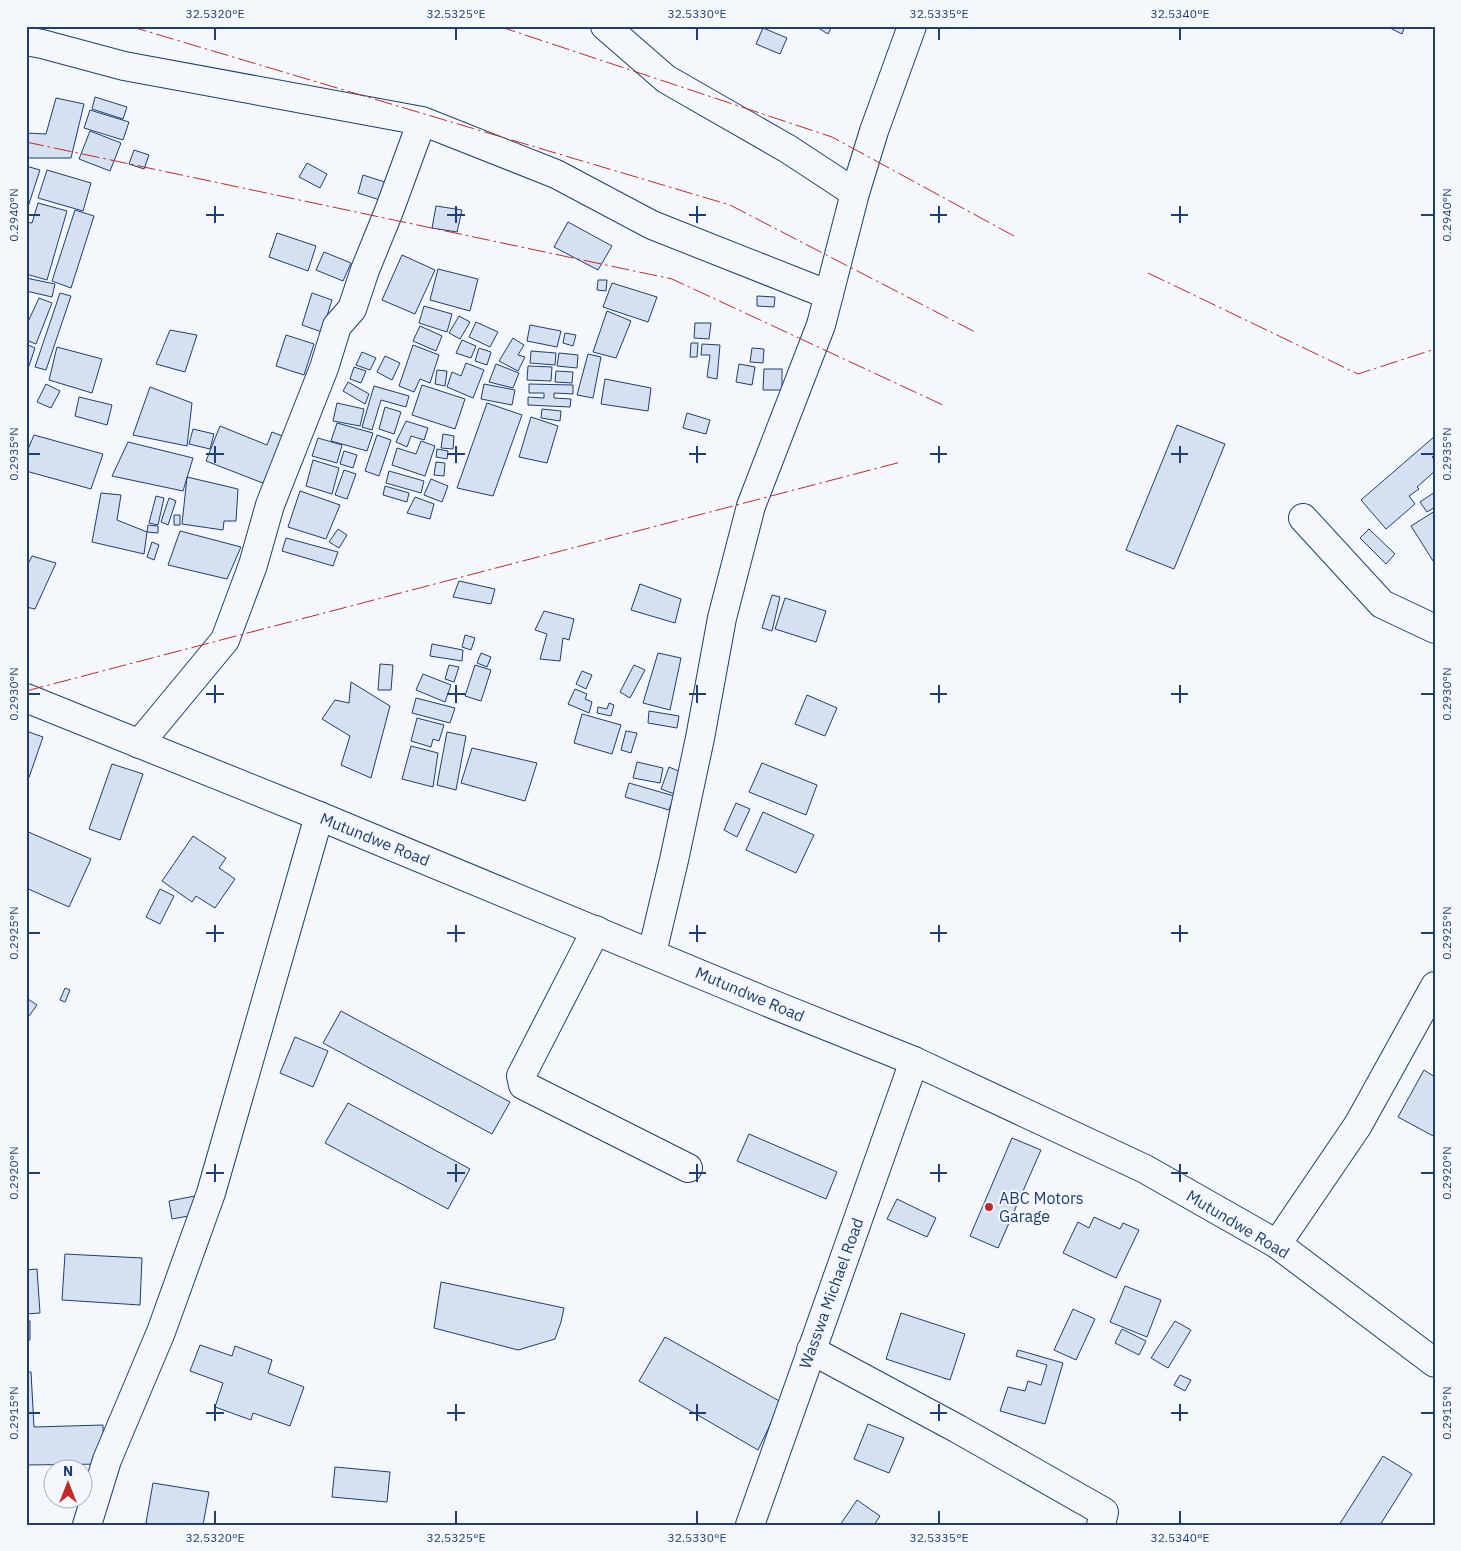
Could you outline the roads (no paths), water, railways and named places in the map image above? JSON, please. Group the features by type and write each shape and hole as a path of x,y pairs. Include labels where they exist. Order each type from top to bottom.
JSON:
{"street":[{"path":"605,26 666,79 788,149 855,193"},
{"path":"652,953 698,747 722,618 751,506 821,325 855,193 874,131 912,26"},
{"path":"26,41 124,66 422,121 556,174 652,225 829,295"},
{"path":"139,744 225,640 253,565 270,505 324,368 337,326 352,309 364,270 389,211 422,121"},
{"path":"1303,518 1382,604 1435,629"},
{"name":"Mutundwe Road","path":"26,698 319,816 914,1061 1145,1169 1277,1244 1435,1363"},
{"path":"88,1525 107,1460 162,1332 211,1193 319,816"},
{"path":"596,930 521,1076 523,1085 688,1168"},
{"path":"1277,1244 1358,1125 1435,986"},
{"name":"Wasswa Michael Road","path":"750,1525 914,1061"},
{"path":"811,1350 974,1438 1104,1512 1101,1525"}],"place":[{"name":"ABC Motors Garage","path":"989,1207"}]}
